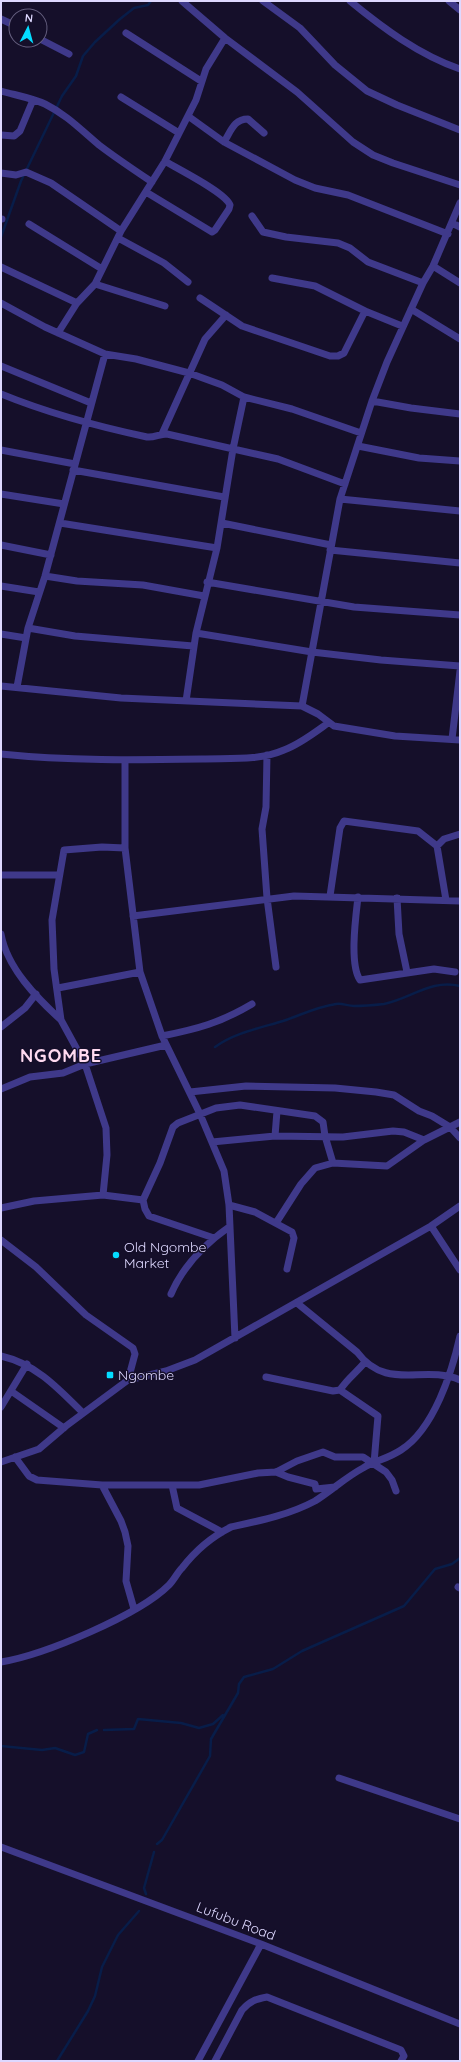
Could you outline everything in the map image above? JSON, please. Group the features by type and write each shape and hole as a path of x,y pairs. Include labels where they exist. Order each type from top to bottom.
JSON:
{"street":[{"path":"182,1 225,38 297,92 353,142 373,155 460,185"},
{"path":"263,1 300,28 335,65 367,90 403,108 460,130"},
{"path":"350,1 377,23 403,41 427,55 460,69"},
{"path":"449,1 460,10"},
{"path":"126,32 201,81"},
{"path":"58,333 77,303 95,284 120,234 165,161 196,100 206,69 225,38"},
{"path":"48,43 69,54"},
{"path":"1,91 44,103 70,118 98,144 152,182"},
{"path":"121,97 179,133"},
{"path":"1,135 14,136 20,131 32,100"},
{"path":"188,116 224,142 273,170 295,180 315,188 348,195 448,234"},
{"path":"224,142 237,120 248,119 264,133"},
{"path":"146,192 212,232 215,230 229,209 229,201 165,161"},
{"path":"1,173 16,175 26,172 50,183 120,234 164,263 188,282"},
{"path":"302,706 340,500 361,433 402,326 433,266 460,203"},
{"path":"252,216 263,232 286,237 338,243 350,248 368,262 423,283"},
{"path":"452,223 460,226"},
{"path":"29,224 102,269"},
{"path":"1,266 77,303"},
{"path":"433,266 460,283"},
{"path":"272,278 315,286 365,311 402,326"},
{"path":"95,284 164,306"},
{"path":"200,298 242,326 330,356 338,356 344,353 365,311"},
{"path":"1,303 58,333 105,354 136,359 189,373 222,385 244,397 312,415 361,433"},
{"path":"411,309 460,339"},
{"path":"162,434 205,339 226,315"},
{"path":"17,687 28,628 60,523 85,424 105,354"},
{"path":"1,366 91,402"},
{"path":"1,394 63,418 85,424 152,438 162,434 278,459 345,484"},
{"path":"186,701 193,646 222,523 224,497 244,397"},
{"path":"372,401 410,408 460,414"},
{"path":"358,446 419,458 460,461"},
{"path":"1,450 74,467 224,497"},
{"path":"1,494 64,504"},
{"path":"340,500 460,511"},
{"path":"60,523 216,548"},
{"path":"222,523 331,548 460,563"},
{"path":"1,545 51,555"},
{"path":"45,576 77,581 143,585 204,596"},
{"path":"207,582 362,607 460,615"},
{"path":"1,586 39,592"},
{"path":"28,628 75,636 193,646"},
{"path":"1,634 26,638"},
{"path":"196,634 312,652 381,660 460,666"},
{"path":"1,686 121,698 302,706 318,714 334,726 395,736 456,739 460,671"},
{"path":"1,754 31,757 125,760 267,755 284,750 304,740 328,722"},
{"path":"267,755 266,807 262,829 267,898 276,967"},
{"path":"125,760 125,848 140,972 162,1036 190,1092 224,1171 229,1205 235,1338"},
{"path":"330,896 340,828 344,821 418,831 437,846 446,900"},
{"path":"437,846 444,839 460,834"},
{"path":"61,1020 52,946 52,920 62,852 66,849 125,848"},
{"path":"1,875 58,875"},
{"path":"133,916 267,898 330,896 460,901"},
{"path":"358,897 354,939 358,978 363,980 371,980 407,972 434,969 455,972"},
{"path":"397,898 399,934 407,972"},
{"path":"1,934 6,951 17,970 36,994 61,1020 85,1064 106,1128 107,1156 103,1195"},
{"path":"58,988 140,972"},
{"path":"1,1027 25,1008 36,994"},
{"path":"162,1036 206,1027 231,1017 252,1004"},
{"path":"1,1088 30,1078 63,1073 85,1064 166,1045"},
{"path":"190,1092 246,1086 335,1088 394,1095 450,1127 460,1138"},
{"path":"214,1238 150,1216 145,1209 143,1200 160,1163 173,1127 178,1123 216,1108 240,1105 277,1112 315,1116 323,1122 332,1163"},
{"path":"275,1136 277,1112"},
{"path":"276,1223 308,1174 315,1168 332,1163 387,1166 424,1140 460,1122"},
{"path":"212,1142 275,1136 343,1136 392,1131 404,1132 424,1140"},
{"path":"1,1208 34,1201 103,1195 143,1200"},
{"path":"229,1205 255,1212 293,1234 287,1269"},
{"path":"1,1462 39,1449 83,1413 128,1380 166,1371 195,1360 431,1226 460,1206"},
{"path":"431,1226 460,1270"},
{"path":"171,1294 184,1269 214,1238 229,1227"},
{"path":"1,1240 36,1267 86,1315 133,1348 135,1354 128,1380"},
{"path":"297,1303 357,1352 365,1362 373,1368 390,1375 448,1375 460,1380"},
{"path":"1,1662 37,1653 86,1634 134,1609 151,1600 169,1585 199,1549 222,1532 231,1527 293,1511 314,1501 362,1468 402,1450 414,1438 431,1416 458,1349 460,1336"},
{"path":"1,1356 27,1364 43,1374 83,1413"},
{"path":"340,1390 344,1383 356,1374 365,1362"},
{"path":"1,1407 27,1364"},
{"path":"266,1377 333,1391 340,1390 378,1416 374,1463"},
{"path":"12,1391 64,1428"},
{"path":"276,1472 297,1461 323,1452 335,1457 363,1457 386,1472 392,1480 396,1491"},
{"path":"15,1458 29,1476 37,1480 79,1484 199,1485 258,1473 276,1472 315,1484 316,1488 337,1486"},
{"path":"102,1485 121,1521 125,1532 128,1546 126,1581 134,1609"},
{"path":"172,1485 177,1508 222,1532"},
{"path":"339,1778 460,1819"},
{"name":"Lufubu Road","path":"1,1846 260,1944 460,2024"},
{"path":"198,2061 260,1944"},
{"path":"215,2061 242,2010 248,2003 256,1999 267,1997 401,2050 404,2056 401,2061"}],"waterway":[{"path":"1,237 21,181 62,96 76,76 83,56 95,42 120,19 134,8 148,5 151,1"},
{"path":"215,1047 239,1034 329,1005 338,1004 354,1006 384,1004 431,987 440,985 460,986"},
{"path":"157,1844 162,1840 210,1756 211,1739 238,1693 239,1684 244,1677 273,1669 302,1651 404,1606 435,1569 452,1564 460,1558"},
{"path":"104,1730 134,1729 138,1719 181,1723 199,1728 213,1724 223,1715"},
{"path":"1,1746 42,1750 55,1748 75,1755 84,1752 88,1734 97,1730"},
{"path":"146,1894 144,1888 154,1852"},
{"path":"57,2061 88,2011 95,1996 102,1967 118,1935 139,1911"}],"place":[{"name":"Old Ngombe Market","path":"116,1255"},
{"name":"Ngombe","path":"110,1375"}],"district":[{"name":"NGOMBE","path":"61,1056"}]}
